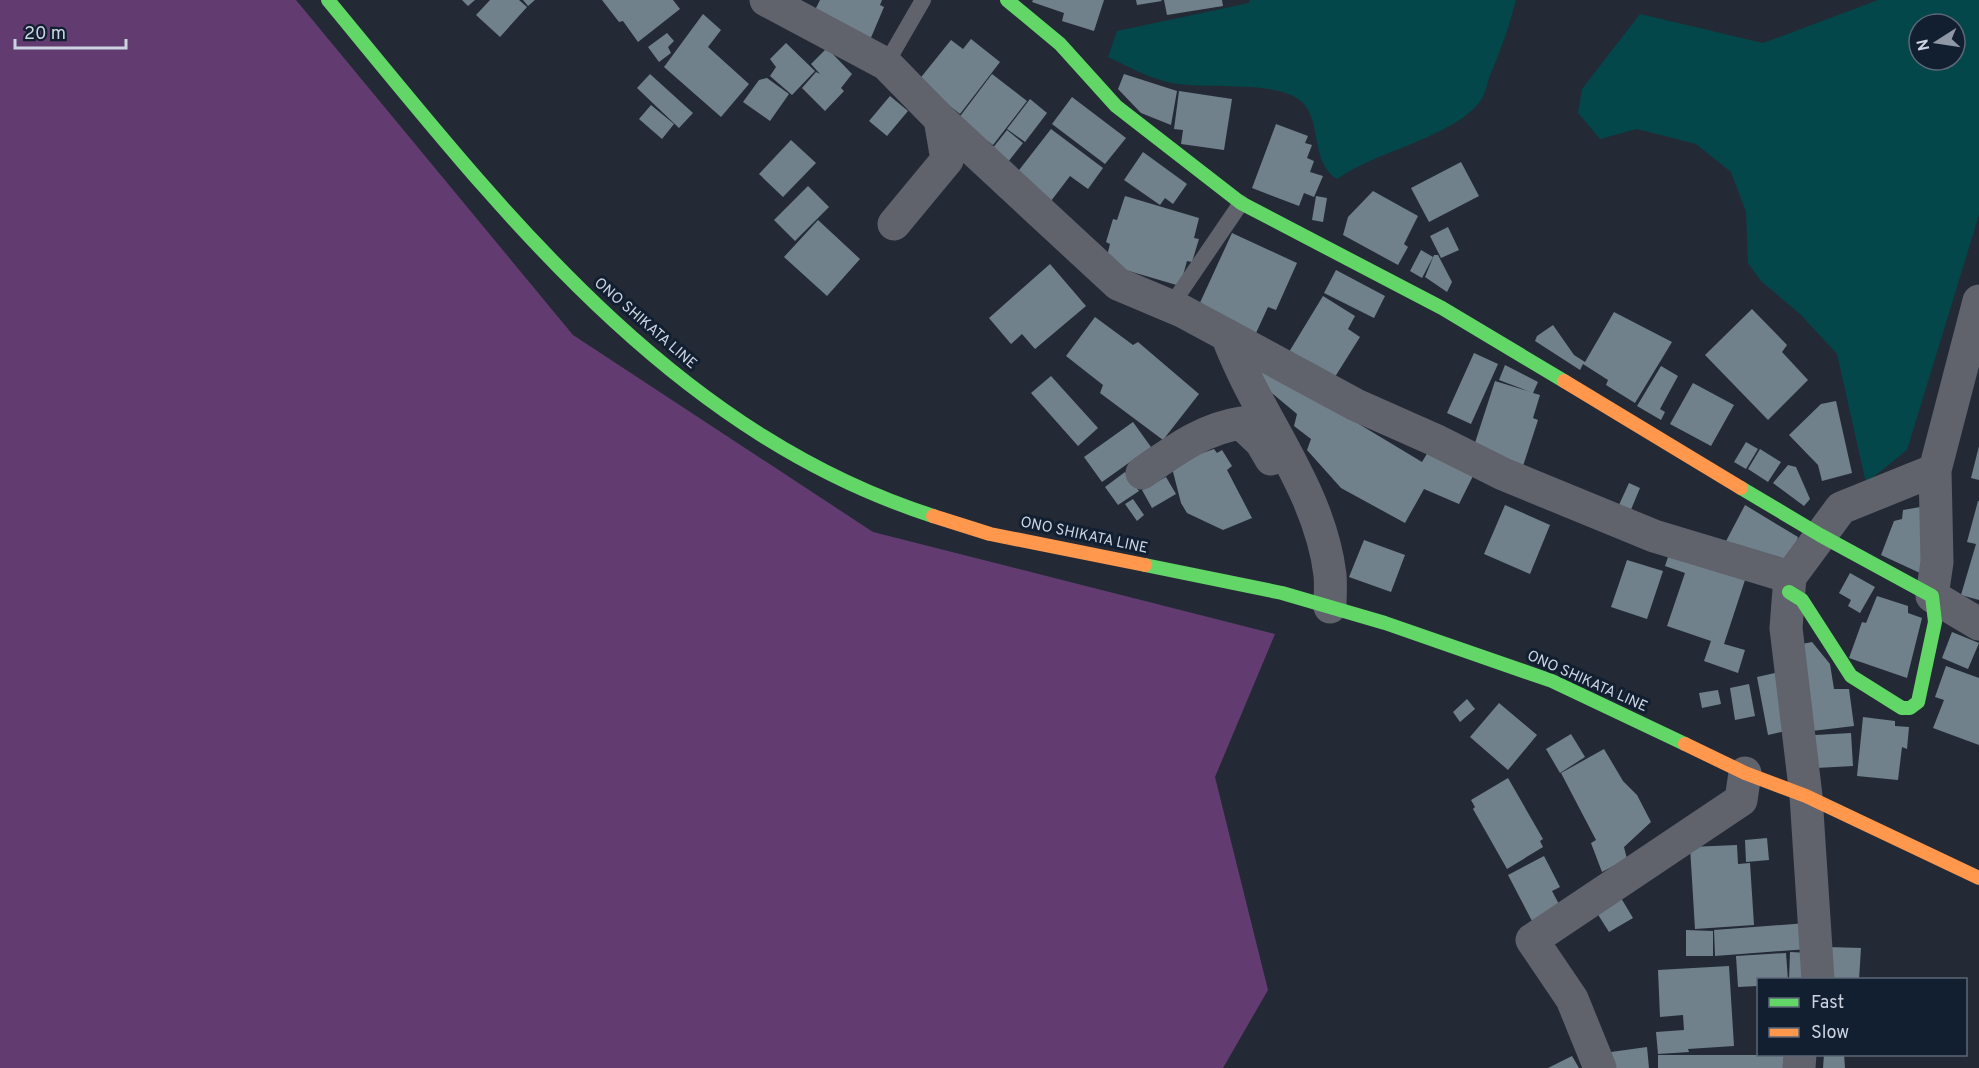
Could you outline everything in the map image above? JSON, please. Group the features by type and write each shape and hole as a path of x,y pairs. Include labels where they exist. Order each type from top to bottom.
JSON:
{"main road":[{"name":"ONO SHIKATA LINE","path":"327,0 469,171 593,304 657,361 723,409 790,452 881,499 990,534 1282,593 1552,681 1745,773 1806,796 1979,878"},
{"path":"1007,0 1060,44 1116,106 1241,203 1442,308 1820,536 1932,596 1935,622 1918,702 1910,708 1902,708 1851,676 1802,600 1789,585"}],"street":[{"path":"766,0 886,64 940,118 1119,284 1166,304 1227,335 1356,405 1415,430 1503,474 1654,536 1789,585"},
{"path":"894,224 947,160 940,118"},
{"path":"1979,302 1935,470 1937,562 1932,596 1979,624"},
{"path":"1227,335 1239,368 1297,478 1320,535 1330,574 1330,607"},
{"path":"1142,473 1187,441 1221,426 1240,423 1262,442 1293,497 1302,519 1320,535"},
{"path":"1818,978 1806,796 1786,628 1789,585 1841,508 1935,470"},
{"path":"1600,1068 1572,999 1532,940 1741,800 1745,773"}],"lane":[{"path":"886,64 923,0"},
{"path":"1166,304 1179,294 1241,203"}],"shaded area":[{"path":"0,0 296,0 573,335 873,532 1275,634 1215,777 1268,990 1223,1068 0,1068"},
{"path":"1250,0 1516,0 1484,95 1469,113 1434,134 1372,160 1337,179 1323,163 1308,110 1302,102 1290,95 1257,87 1199,86 1167,82 1108,57 1117,31 1249,3"},
{"path":"1878,0 1979,0 1979,215 1907,450 1866,483 1837,354 1800,314 1761,281 1748,263 1746,212 1731,172 1696,144 1637,129 1600,139 1578,113 1582,89 1640,14 1763,43"}],"building":[{"path":"462,0 475,0 468,6"},
{"path":"490,0 519,0 527,7 500,37 476,15"},
{"path":"523,0 535,0 528,6"},
{"path":"602,0 673,0 680,9 638,42 623,21 619,22"},
{"path":"820,0 882,0 880,5 884,7 870,40 813,14"},
{"path":"1033,0 1104,0 1094,31 1062,21 1064,13 1032,2"},
{"path":"1136,0 1161,0 1162,1 1137,5"},
{"path":"1164,0 1222,0 1223,6 1167,15"},
{"path":"703,14 721,30 708,47 749,84 721,117 664,67"},
{"path":"667,33 674,41 668,47 671,53 659,62 648,47"},
{"path":"971,39 1000,62 960,114 918,81 951,40 963,49"},
{"path":"786,43 815,71 792,95 770,76 776,67 770,59"},
{"path":"827,48 852,74 841,88 844,91 825,111 802,88 816,72 820,74 811,64"},
{"path":"650,74 693,113 679,128 637,88"},
{"path":"992,74 1027,101 993,145 958,119"},
{"path":"1124,74 1177,91 1171,125 1141,113 1118,89"},
{"path":"767,78 789,94 770,121 743,102 759,80"},
{"path":"1179,91 1232,99 1224,150 1181,144 1183,130 1174,129"},
{"path":"890,96 908,111 887,136 869,121"},
{"path":"1072,97 1126,138 1105,164 1052,124"},
{"path":"1030,99 1047,113 1025,142 1007,129"},
{"path":"651,105 674,124 662,139 639,119"},
{"path":"1276,124 1308,136 1305,143 1312,145 1307,158 1314,161 1310,172 1323,176 1314,197 1304,193 1299,206 1252,188"},
{"path":"1051,129 1103,168 1088,189 1070,176 1051,201 1016,174"},
{"path":"1007,130 1023,143 1008,162 992,149"},
{"path":"791,140 816,163 783,197 759,174"},
{"path":"1143,152 1187,184 1173,204 1165,198 1160,205 1124,180"},
{"path":"1461,162 1479,196 1429,222 1411,188"},
{"path":"808,186 829,207 795,241 774,220"},
{"path":"1373,191 1418,216 1404,244 1408,247 1398,265 1343,235 1348,217"},
{"path":"1125,196 1199,218 1194,238 1199,239 1192,262 1187,261 1180,286 1105,264 1110,244 1106,242 1113,219 1117,220"},
{"path":"1316,196 1327,198 1323,222 1312,220"},
{"path":"818,220 860,259 827,296 784,257"},
{"path":"1448,227 1459,250 1441,258 1430,236"},
{"path":"1232,233 1297,263 1276,310 1268,307 1256,333 1198,307"},
{"path":"1421,250 1433,257 1422,278 1410,271"},
{"path":"1434,255 1438,255 1452,282 1447,292 1425,277"},
{"path":"1050,264 1086,306 1035,349 1022,334 1011,344 989,318"},
{"path":"1336,270 1385,296 1374,318 1324,293"},
{"path":"1323,296 1355,316 1348,329 1360,337 1333,380 1289,352"},
{"path":"1752,309 1787,345 1782,352 1808,380 1768,420 1705,355"},
{"path":"1614,312 1672,342 1635,403 1606,385 1608,380 1583,364 1580,370 1535,341 1537,336 1553,325 1574,355 1585,362"},
{"path":"1095,317 1133,345 1138,342 1199,394 1163,440 1100,393 1103,385 1066,356"},
{"path":"1474,353 1498,364 1471,424 1447,413"},
{"path":"1505,365 1538,382 1533,393 1540,395 1533,418 1538,420 1522,469 1472,452 1495,381 1531,392 1499,380"},
{"path":"1661,366 1678,376 1660,409 1665,412 1661,420 1637,406"},
{"path":"1264,367 1422,462 1428,452 1473,476 1459,504 1424,489 1405,523 1341,488 1307,450 1311,439 1294,426 1297,414 1256,380"},
{"path":"1051,376 1098,428 1078,446 1031,393"},
{"path":"1693,383 1734,405 1711,446 1670,424"},
{"path":"1836,401 1852,473 1822,481 1818,465 1789,435 1821,404"},
{"path":"1133,422 1151,447 1102,482 1084,457"},
{"path":"1746,442 1758,449 1746,469 1734,462"},
{"path":"1979,446 1979,480 1971,478"},
{"path":"1214,449 1217,453 1222,450 1232,466 1227,470 1252,518 1223,530 1187,513 1181,503 1171,464"},
{"path":"1760,449 1781,462 1768,482 1748,469"},
{"path":"1788,465 1796,467 1810,499 1804,506 1773,483"},
{"path":"1125,472 1139,491 1118,505 1105,487"},
{"path":"1166,477 1176,494 1152,508 1142,490"},
{"path":"1629,483 1640,488 1630,512 1618,507"},
{"path":"1133,499 1144,515 1137,521 1125,504"},
{"path":"1978,501 1979,600 1961,595 1976,544 1967,542"},
{"path":"1505,505 1550,525 1530,574 1484,554"},
{"path":"1745,505 1798,537 1789,566 1724,545"},
{"path":"1926,506 1920,573 1881,555 1894,521 1902,519 1903,510"},
{"path":"1364,540 1405,555 1391,592 1349,577"},
{"path":"1670,551 1746,577 1724,644 1745,650 1738,673 1704,661 1711,641 1667,626 1685,573 1665,566"},
{"path":"1627,560 1663,571 1647,619 1611,607"},
{"path":"1850,573 1875,587 1860,613 1848,606 1851,600 1839,593"},
{"path":"1877,596 1908,606 1908,613 1922,618 1907,678 1849,658 1862,622 1866,623"},
{"path":"1952,632 1979,643 1968,669 1942,658"},
{"path":"1812,642 1830,664 1834,689 1849,689 1854,726 1812,731 1802,644"},
{"path":"1946,666 1979,678 1979,745 1933,728 1944,700 1935,697"},
{"path":"1775,673 1786,731 1768,735 1757,677"},
{"path":"1749,684 1755,716 1735,720 1730,688"},
{"path":"1718,690 1721,704 1702,708 1699,693"},
{"path":"1467,699 1475,709 1460,722 1453,712"},
{"path":"1499,703 1537,735 1508,770 1470,737"},
{"path":"1863,717 1895,721 1895,726 1909,727 1907,749 1902,747 1898,780 1857,776"},
{"path":"1851,733 1853,766 1816,768 1815,735"},
{"path":"1571,734 1585,757 1560,773 1546,749"},
{"path":"1604,749 1623,781 1637,795 1651,822 1624,847 1627,859 1602,872 1591,843 1596,840 1561,773"},
{"path":"1508,778 1543,839 1540,841 1543,847 1507,869 1473,809 1475,807 1471,800"},
{"path":"1767,838 1769,860 1746,862 1745,840"},
{"path":"1737,845 1738,864 1750,863 1754,925 1695,929 1690,847"},
{"path":"1544,856 1560,887 1552,891 1560,906 1532,921 1508,875"},
{"path":"1621,898 1633,918 1609,932 1597,913"},
{"path":"1807,923 1808,949 1715,956 1714,930"},
{"path":"1686,930 1713,931 1713,956 1686,956"},
{"path":"1828,947 1861,948 1859,978 1825,978"},
{"path":"1790,952 1810,953 1808,978 1789,978"},
{"path":"1786,953 1788,978 1757,978 1757,986 1738,987 1736,956"},
{"path":"1729,966 1734,1046 1688,1049 1689,1052 1658,1054 1656,1032 1684,1030 1683,1015 1660,1017 1658,970"},
{"path":"1647,1047 1649,1068 1613,1068 1611,1052"},
{"path":"1658,1055 1757,1055 1784,1056 1788,1068 1658,1068"},
{"path":"1572,1056 1579,1068 1548,1068"},
{"path":"1824,1056 1844,1056 1845,1068 1823,1068"}],"traffic: fast":[{"path":"328,0 457,156 525,231 595,303 670,370 751,428 838,478 933,516"},
{"path":"1007,0 1060,44 1116,106 1241,203 1442,308 1564,381"},
{"path":"1741,488 1820,535 1932,596 1935,622 1918,702 1910,708 1902,708 1851,676 1802,600 1789,592"},
{"path":"1145,565 1282,593 1385,623 1552,681 1685,744"}],"traffic: slow":[{"path":"1564,381 1741,488"},
{"path":"933,516 990,534 1145,565"},
{"path":"1685,744 1745,773 1806,796 1979,878"}]}
